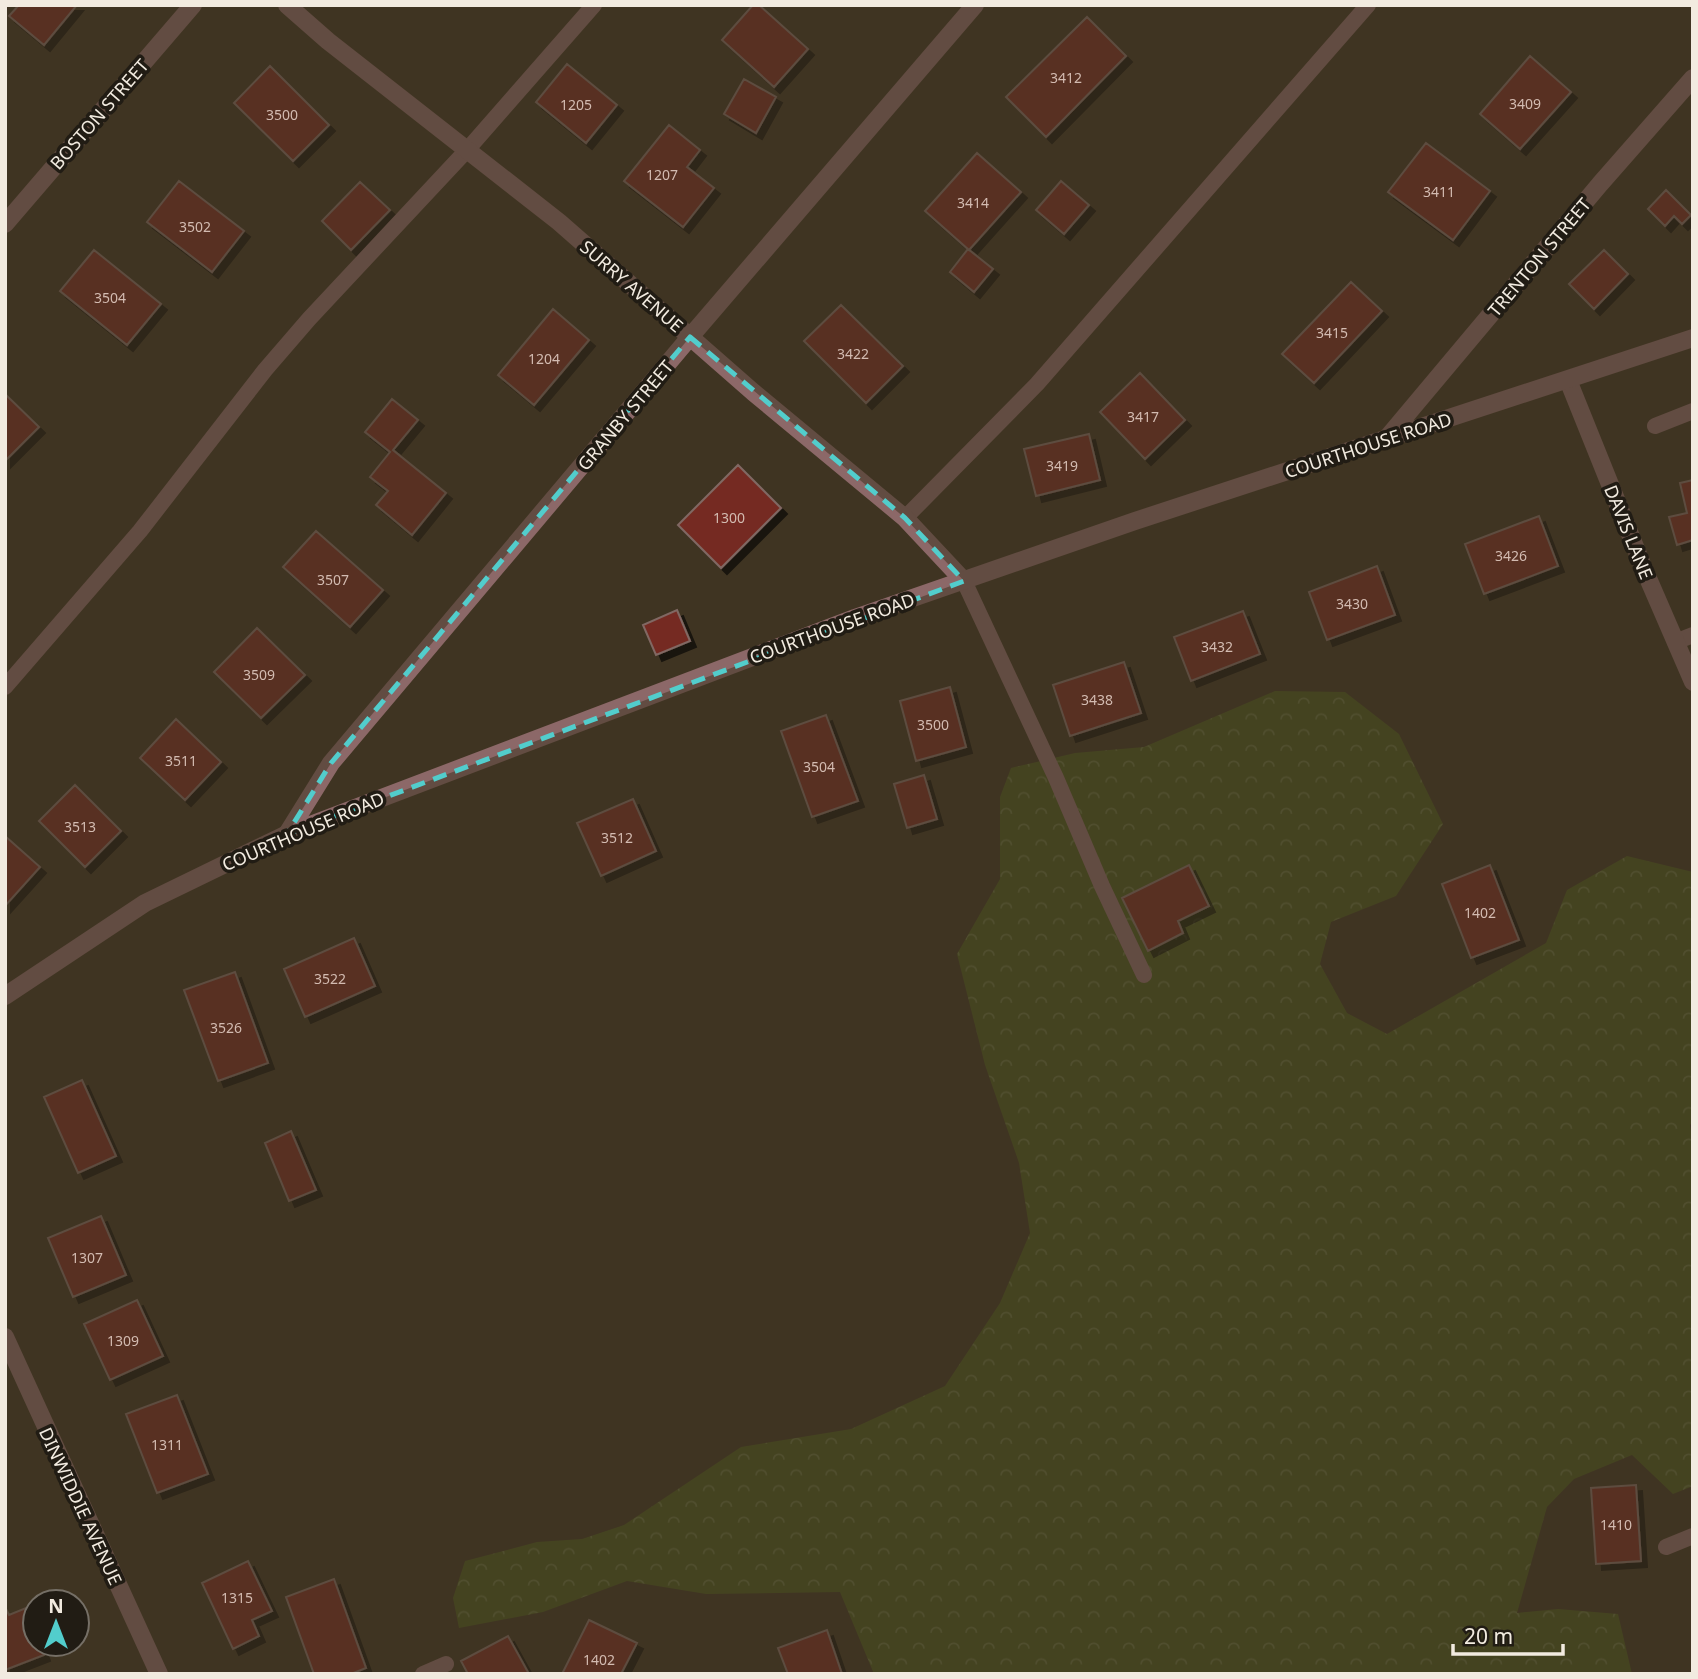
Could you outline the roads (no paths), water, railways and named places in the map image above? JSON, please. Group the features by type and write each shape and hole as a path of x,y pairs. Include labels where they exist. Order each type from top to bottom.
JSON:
{"street":[{"name":"BOSTON STREET","path":"5,224 193,5"},
{"name":"SURRY AVENUE","path":"287,5 328,41 559,222 905,518 964,581"},
{"name":"GRANBY STREET","path":"287,834 331,763 975,5"},
{"name":"TRENTON STREET","path":"1388,438 1591,195 1693,78"},
{"name":"COURTHOUSE ROAD","path":"5,996 145,903 287,834 855,618 1135,521 1693,338"},
{"name":"DAVIS LANE","path":"1568,380 1693,682"},
{"name":"DINWIDDIE AVENUE","path":"5,1337 159,1674"}],"lane":[{"path":"5,687 140,531 265,370 309,319 467,150 594,5"},
{"path":"905,518 1037,384 1368,5"},
{"path":"1655,426 1693,411"},
{"path":"964,581 1144,975"},
{"path":"1675,642 1693,635"},
{"path":"1666,1547 1693,1536"},
{"path":"423,1674 446,1664"}]}
